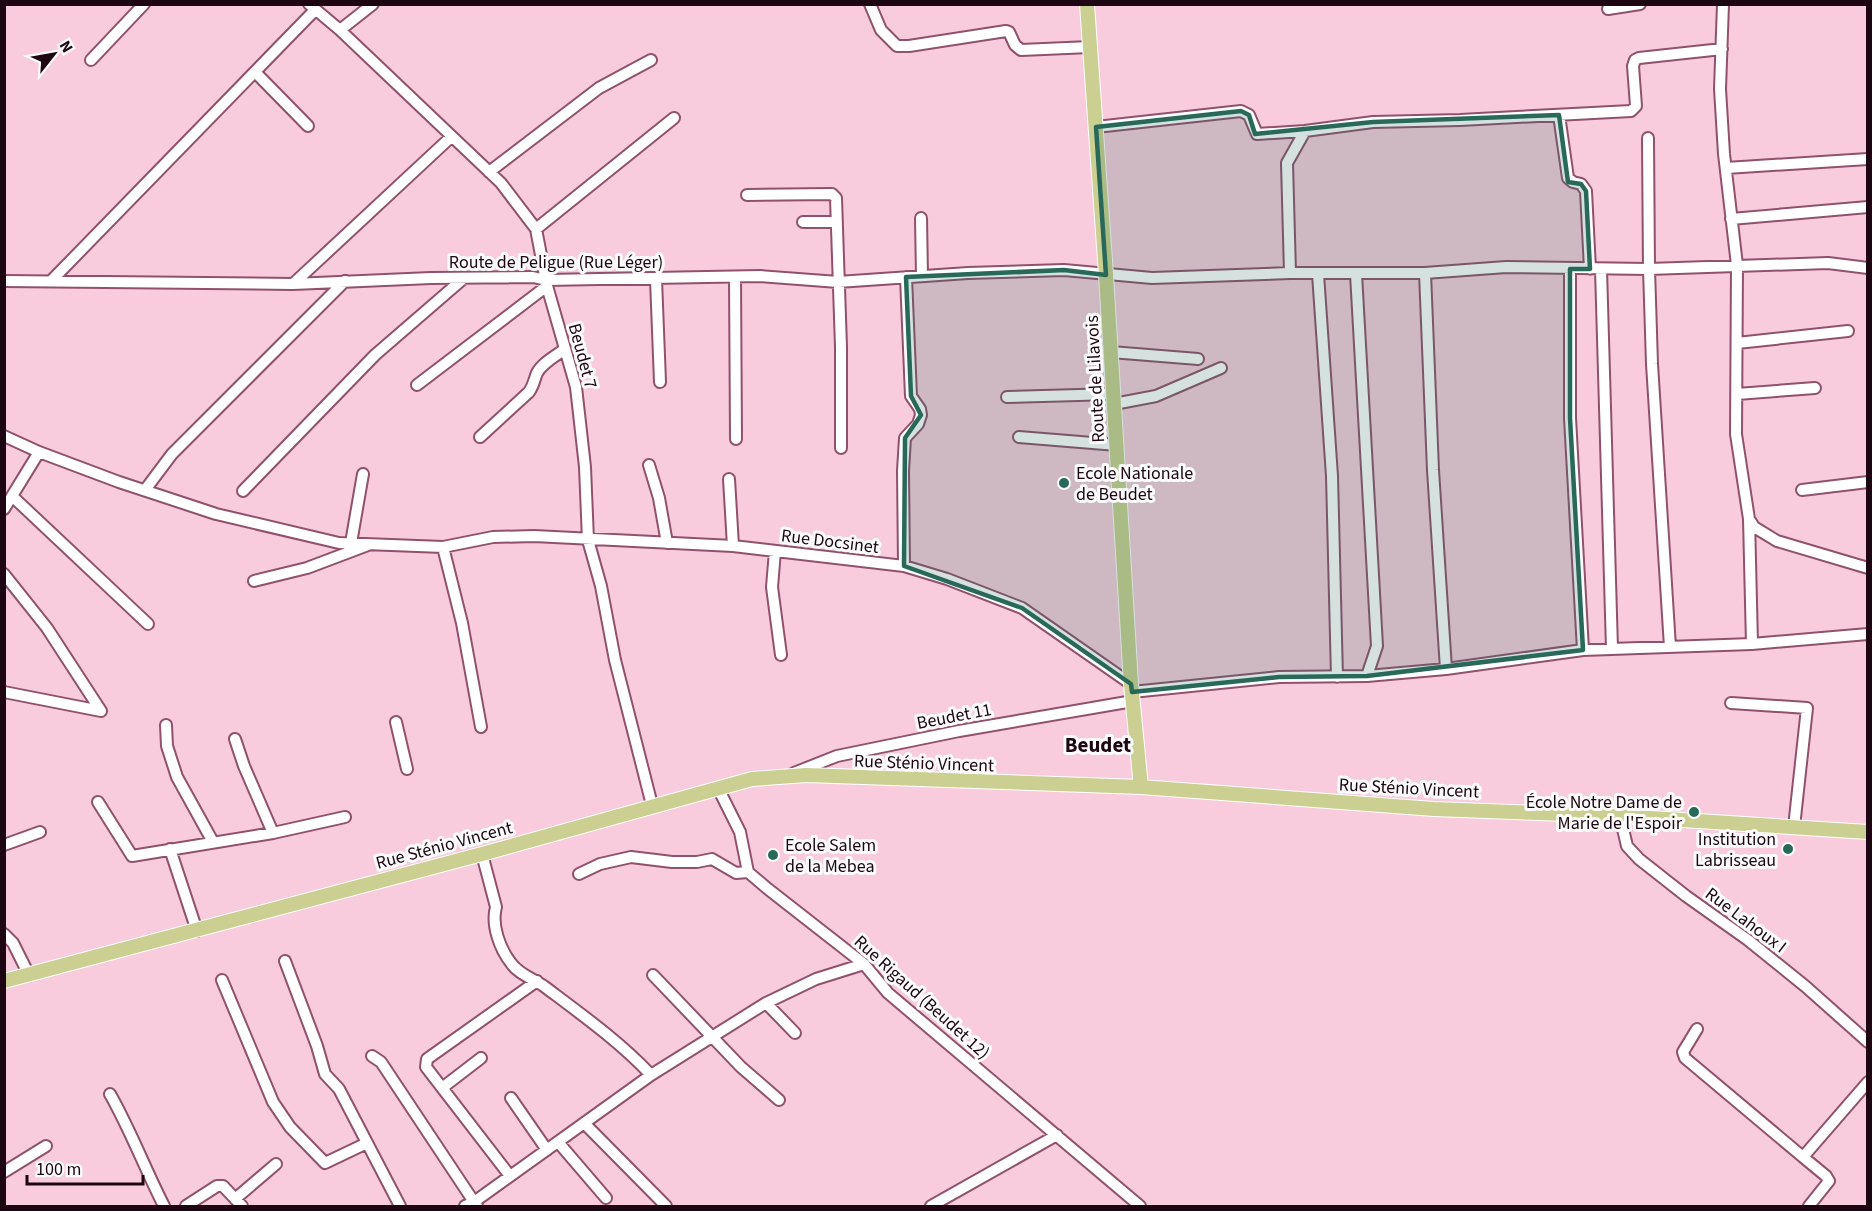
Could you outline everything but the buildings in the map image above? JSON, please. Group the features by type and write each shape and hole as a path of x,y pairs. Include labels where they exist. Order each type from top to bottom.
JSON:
{"main road":[{"name":"Route de Lilavois","path":"1087,4 1132,692 1141,787"},
{"name":"Rue Sténio Vincent","path":"4,981 482,854 752,778 806,776 1141,787 1434,809 1620,816 1868,832"}],"street":[{"path":"91,60 144,4"},
{"path":"340,30 373,4"},
{"path":"870,4 881,30 897,46 1006,31 1011,35 1014,45 1021,50 1090,46"},
{"path":"1608,9 1640,4"},
{"path":"1723,4 1720,89 1737,265 1736,434 1749,519 1752,644"},
{"path":"52,280 255,72 312,7"},
{"name":"Beudet 7","path":"312,7 340,30 501,183 536,229 546,283 576,387 585,467 588,540 601,586 615,660 652,805"},
{"path":"1095,127 1241,111 1248,115 1257,134 1305,131 1372,122 1431,122 1631,111 1636,106 1633,66 1635,60 1722,49"},
{"path":"489,172 599,88 651,60"},
{"path":"255,72 308,126"},
{"path":"1559,115 1568,178 1581,184 1586,191 1596,269 1612,649"},
{"path":"536,229 674,118"},
{"path":"1290,273 1287,163 1305,131"},
{"path":"293,284 451,137"},
{"path":"1648,138 1652,364 1670,647"},
{"path":"1726,168 1868,159"},
{"path":"747,195 832,194 836,198 841,347 841,448"},
{"path":"1731,219 1868,207"},
{"path":"921,218 922,276"},
{"path":"803,222 836,222"},
{"name":"Route de Peligue (Rue Léger)","path":"4,281 293,284 533,277 546,283 760,276 838,282 1064,270 1152,278 1290,273 1425,273 1506,267 1596,269 1828,263 1868,268"},
{"path":"1570,269 1570,418 1583,650"},
{"path":"1425,273 1433,470 1446,669"},
{"path":"1318,274 1332,477 1337,677"},
{"path":"1356,274 1377,646 1367,676"},
{"path":"735,277 736,439"},
{"path":"904,566 905,438 918,424 921,415 920,409 911,396 906,277"},
{"path":"243,491 375,355 464,278"},
{"path":"656,279 660,381"},
{"path":"145,490 172,454 345,281"},
{"path":"417,385 546,283"},
{"path":"1737,343 1848,331"},
{"path":"480,436 529,392 536,382 540,369 565,349"},
{"path":"1111,352 1198,359"},
{"path":"1007,397 1150,398 1221,368"},
{"path":"1737,394 1815,388"},
{"name":"Rue Docsinet","path":"4,436 39,452 216,514 339,543 443,547 494,537 534,536 733,546 904,566 947,579 1022,608 1132,692"},
{"path":"1019,437 1117,445"},
{"path":"4,509 39,452"},
{"path":"649,465 659,498 667,543"},
{"path":"351,543 363,474"},
{"path":"729,478 733,546"},
{"path":"1802,490 1868,482"},
{"path":"12,496 148,624"},
{"path":"1749,519 1755,527 1777,541 1854,566 1868,568"},
{"path":"254,581 307,568 372,544"},
{"path":"443,547 462,623 482,728"},
{"path":"775,551 772,587 782,655"},
{"path":"4,574 47,628 100,711 4,692"},
{"name":"Beudet 11","path":"784,777 837,756 1132,692 1279,677 1367,676 1446,669 1583,650 1752,644 1868,634"},
{"path":"1731,703 1807,708 1794,827"},
{"path":"396,722 407,769"},
{"path":"166,725 167,746 177,777 213,842"},
{"path":"235,739 273,833"},
{"path":"579,874 600,864 631,857 672,862 697,862 712,859 736,873 748,872 740,832 718,788"},
{"path":"98,802 132,856 273,833 345,817"},
{"name":"Rue Lahoux I","path":"1620,816 1627,846 1639,859 1765,954 1865,1035"},
{"path":"4,845 40,832"},
{"path":"171,849 197,931"},
{"path":"482,854 496,907 494,915 496,933 510,963 588,1020 651,1075"},
{"name":"Rue Rigaud (Beudet 12)","path":"748,872 864,964 888,993 1140,1206"},
{"path":"4,934 13,942 29,975"},
{"path":"285,961 306,1014 325,1074 339,1089 400,1206"},
{"path":"372,1056 381,1062 472,1205 651,1075 766,1003 816,979 864,964"},
{"path":"653,975 741,1067 779,1100"},
{"path":"222,980 273,1102 290,1127 326,1163 367,1143"},
{"path":"510,1176 426,1067 427,1059 537,981"},
{"path":"766,1003 795,1033"},
{"path":"1697,1029 1683,1052 1685,1058 1826,1176 1829,1181 1809,1206"},
{"path":"442,1088 481,1058"},
{"path":"1803,1157 1868,1082"},
{"path":"110,1094 131,1131 164,1206"},
{"path":"511,1098 547,1150"},
{"path":"584,1123 666,1206"},
{"path":"931,1206 1057,1135"},
{"path":"558,1142 606,1198"},
{"path":"4,1172 46,1146"},
{"path":"186,1206 217,1186 223,1186 239,1203 276,1164"}],"highlighted area":[{"path":"1241,111 1249,115 1255,134 1373,122 1559,115 1568,182 1581,184 1586,191 1590,269 1570,269 1570,418 1583,650 1367,676 1279,677 1132,692 1131,684 1022,608 904,566 905,438 921,415 911,396 906,277 1064,270 1106,275 1096,127"}],"place":[{"name":"Ecole Nationale de Beudet","path":"1064,483"},
{"name":"École Notre Dame de Marie de l'Espoir","path":"1694,812"},
{"name":"Institution Labrisseau","path":"1788,849"},
{"name":"Ecole Salem de la Mebea","path":"773,855"}],"district":[{"name":"Beudet","path":"1098,745"}]}
